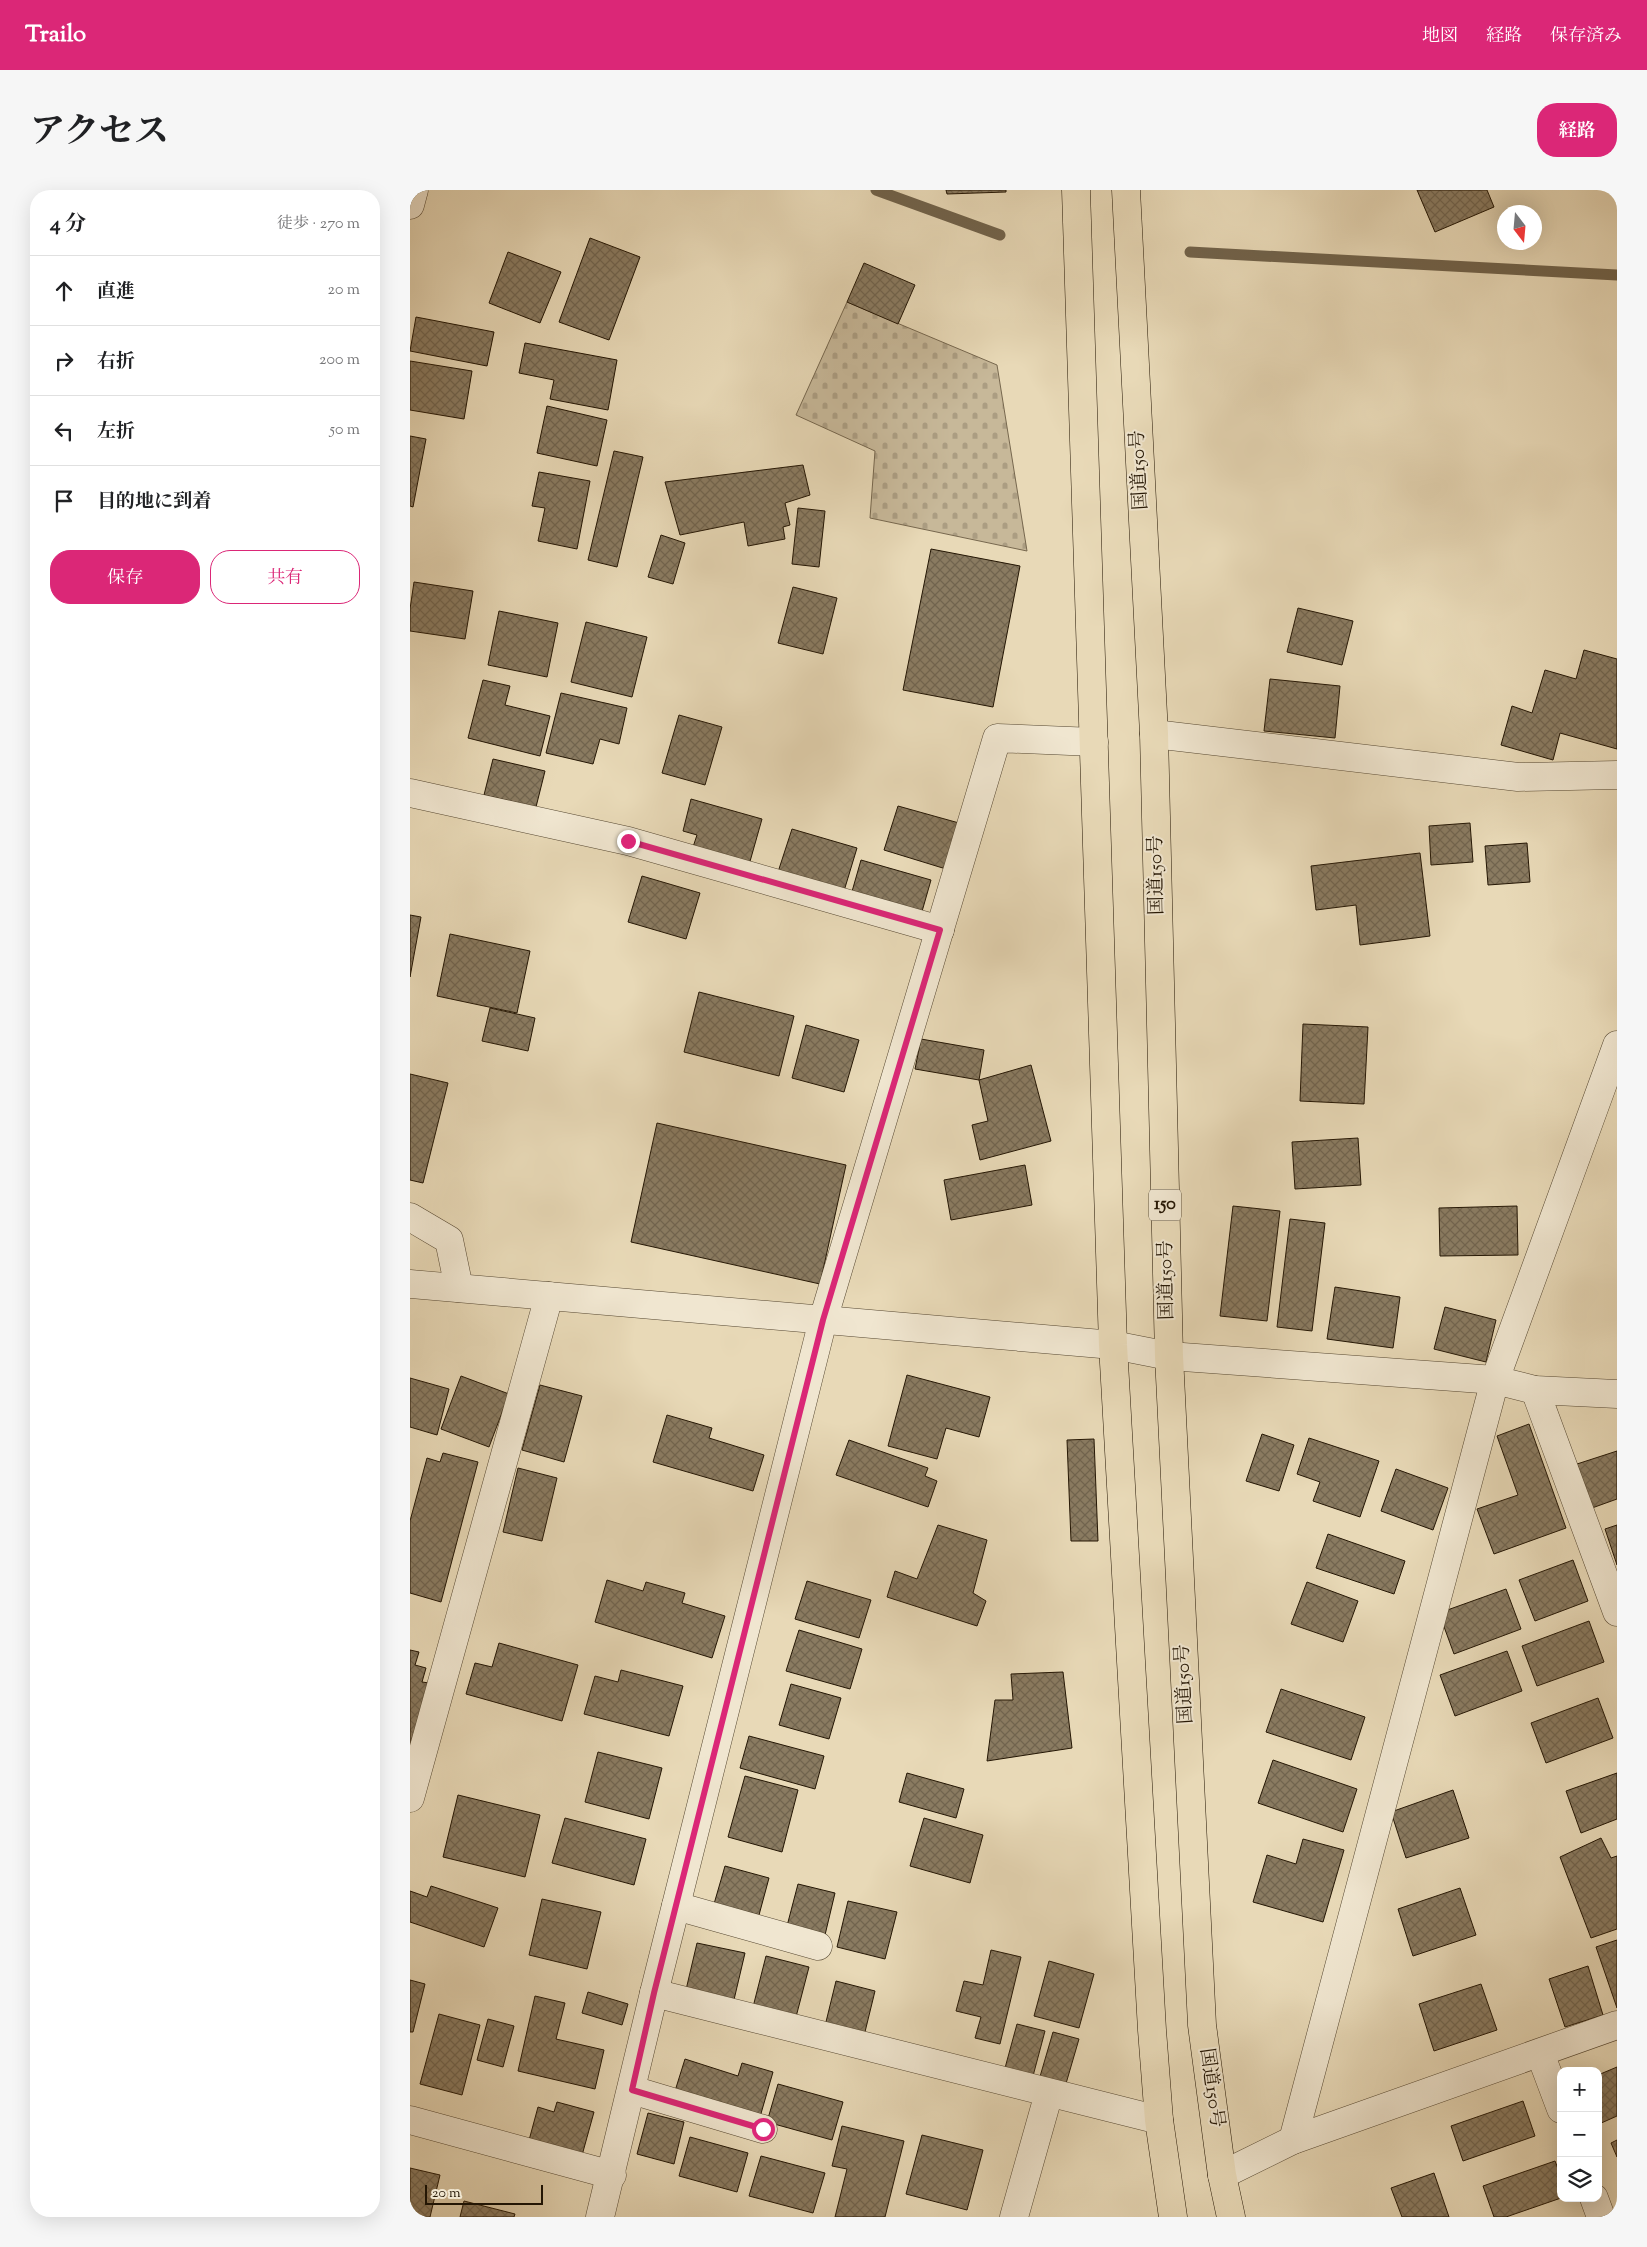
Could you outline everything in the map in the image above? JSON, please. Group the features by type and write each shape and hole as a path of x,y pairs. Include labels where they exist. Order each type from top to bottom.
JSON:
{"highway":[{"path":"1076,190 1113,1345 1152,2030 1160,2120 1173,2217"},
{"name":"国道150号","path":"1126,190 1154,734 1169,1356 1202,2025 1222,2175 1231,2217"}],"street":[{"path":"410,204 414,190"},
{"path":"1154,734 1518,777 1617,775"},
{"path":"600,2217 612,2175 654,1993 823,1320 997,738 1094,742"},
{"path":"410,793 628,841 940,930"},
{"path":"1293,2140 1495,1380 1617,1045"},
{"path":"410,1217 449,1240 459,1288"},
{"path":"410,1284 1113,1345 1169,1356 1495,1380 1535,1390 1617,1394"},
{"path":"410,1798 549,1296"},
{"path":"1535,1390 1617,1612"},
{"path":"676,1906 818,1946"},
{"path":"654,1993 1160,2120"},
{"path":"1222,2175 1293,2140 1617,2025"},
{"path":"1540,2053 1557,2098"},
{"path":"632,2090 763,2129"},
{"path":"1014,2217 1049,2093"},
{"path":"410,2120 612,2175"},
{"path":"1595,2202 1601,2217"}],"green space":[{"path":"847,302 997,365 1027,551 870,518 875,451 796,415"}],"building":[{"path":"946,190 1006,190 1006,192 947,194"},
{"path":"1417,190 1487,190 1494,207 1435,232"},
{"path":"590,238 640,257 609,340 559,322"},
{"path":"508,252 561,272 540,323 489,303"},
{"path":"864,263 915,285 898,324 847,302"},
{"path":"416,317 494,332 487,366 410,351"},
{"path":"525,343 617,360 608,410 550,399 554,380 519,373"},
{"path":"410,361 472,371 464,419 410,410"},
{"path":"547,406 607,420 597,466 537,453"},
{"path":"410,436 426,439 413,507 410,506"},
{"path":"614,451 643,457 617,567 588,560"},
{"path":"803,465 810,495 785,503 790,525 783,527 785,539 748,546 744,522 680,535 665,482"},
{"path":"539,472 590,481 577,549 538,541 545,508 532,506"},
{"path":"798,508 825,511 819,567 792,564"},
{"path":"661,535 685,543 673,584 648,577"},
{"path":"931,549 1020,566 993,707 903,690"},
{"path":"414,582 473,591 465,639 410,631 410,609"},
{"path":"793,587 837,598 823,654 778,643"},
{"path":"1298,608 1353,621 1342,665 1287,652"},
{"path":"499,611 558,623 547,677 488,665"},
{"path":"586,622 647,637 632,697 571,682"},
{"path":"1584,650 1617,659 1617,749 1560,733 1553,760 1501,745 1512,706 1532,713 1545,670 1576,679"},
{"path":"1270,679 1340,686 1335,738 1264,731"},
{"path":"483,680 510,686 505,705 550,716 540,756 468,738"},
{"path":"561,693 627,708 619,744 600,739 593,764 546,753"},
{"path":"679,715 722,727 705,785 662,773"},
{"path":"493,759 545,771 536,807 484,795"},
{"path":"691,799 762,819 749,865 692,850 697,835 683,831"},
{"path":"898,806 959,823 946,869 884,850"},
{"path":"1470,823 1473,862 1431,865 1429,826"},
{"path":"792,829 857,848 844,891 778,872"},
{"path":"1527,843 1530,882 1488,885 1485,846"},
{"path":"1420,853 1430,936 1360,945 1356,905 1316,910 1311,866"},
{"path":"861,860 931,880 921,915 851,895"},
{"path":"642,876 700,893 686,939 628,922"},
{"path":"410,915 421,917 410,977"},
{"path":"450,934 530,951 517,1013 437,996"},
{"path":"699,992 794,1016 779,1076 684,1052"},
{"path":"490,1008 535,1018 528,1051 482,1041"},
{"path":"1303,1024 1368,1027 1364,1104 1300,1101"},
{"path":"806,1025 859,1040 844,1092 792,1078"},
{"path":"921,1039 984,1050 979,1080 915,1069"},
{"path":"1031,1065 1051,1141 980,1160 972,1125 988,1121 979,1080"},
{"path":"410,1074 448,1083 423,1183 410,1180"},
{"path":"657,1123 846,1165 820,1284 631,1242"},
{"path":"1358,1138 1361,1185 1295,1189 1292,1142"},
{"path":"1025,1165 1032,1205 951,1220 944,1180"},
{"path":"1233,1206 1280,1211 1267,1321 1220,1316"},
{"path":"1517,1206 1518,1255 1440,1256 1439,1208"},
{"path":"1290,1219 1325,1223 1312,1331 1277,1327"},
{"path":"1335,1287 1400,1297 1393,1348 1327,1339"},
{"path":"1445,1307 1496,1320 1486,1362 1434,1349"},
{"path":"907,1375 990,1397 979,1437 946,1428 937,1459 888,1446"},
{"path":"461,1376 509,1394 489,1447 441,1429"},
{"path":"410,1378 449,1389 437,1435 410,1427"},
{"path":"540,1385 582,1396 564,1462 522,1450"},
{"path":"667,1415 712,1428 709,1438 764,1455 753,1491 653,1462"},
{"path":"1529,1424 1566,1528 1494,1554 1477,1509 1518,1495 1497,1436"},
{"path":"1262,1434 1294,1445 1279,1491 1246,1481"},
{"path":"1309,1438 1379,1461 1360,1517 1313,1501 1320,1482 1297,1474"},
{"path":"1094,1439 1098,1541 1071,1541 1067,1440"},
{"path":"849,1440 928,1468 925,1476 937,1481 928,1507 836,1475"},
{"path":"1617,1451 1617,1499 1592,1508 1577,1464"},
{"path":"443,1453 478,1462 441,1602 410,1593 410,1521 427,1458 440,1462"},
{"path":"518,1468 557,1478 542,1541 503,1532"},
{"path":"1396,1469 1448,1488 1433,1530 1381,1511"},
{"path":"938,1525 987,1540 973,1593 986,1601 977,1626 887,1597 895,1571 917,1579"},
{"path":"1617,1525 1617,1565 1605,1529"},
{"path":"1328,1534 1405,1561 1394,1594 1316,1568"},
{"path":"1573,1560 1588,1601 1535,1621 1519,1580"},
{"path":"607,1580 643,1591 646,1582 685,1593 682,1603 725,1616 712,1658 595,1622"},
{"path":"807,1581 871,1600 859,1638 795,1619"},
{"path":"1307,1582 1358,1601 1343,1642 1291,1624"},
{"path":"1506,1589 1521,1629 1454,1654 1439,1613"},
{"path":"1589,1621 1604,1662 1537,1686 1522,1646"},
{"path":"799,1630 862,1649 850,1689 786,1671"},
{"path":"499,1643 578,1665 562,1721 466,1694 475,1663 492,1667"},
{"path":"410,1650 419,1652 415,1665 426,1668 422,1682 429,1683 413,1744 410,1743"},
{"path":"1507,1651 1522,1691 1455,1716 1440,1675"},
{"path":"621,1670 683,1686 669,1736 584,1714 595,1676 618,1682"},
{"path":"1063,1672 1072,1748 987,1761 995,1700 1013,1700 1011,1674"},
{"path":"791,1684 841,1698 829,1739 779,1725"},
{"path":"1281,1689 1365,1717 1351,1760 1266,1732"},
{"path":"1598,1698 1613,1738 1546,1763 1531,1723"},
{"path":"749,1736 824,1756 815,1789 740,1768"},
{"path":"598,1752 662,1768 649,1819 585,1802"},
{"path":"1273,1760 1357,1789 1343,1832 1258,1803"},
{"path":"907,1773 964,1789 956,1818 899,1802"},
{"path":"1617,1773 1617,1819 1581,1833 1566,1791"},
{"path":"745,1776 798,1790 782,1852 728,1837"},
{"path":"1453,1790 1469,1838 1406,1858 1391,1812"},
{"path":"458,1795 540,1815 525,1877 443,1857"},
{"path":"565,1818 646,1839 634,1885 552,1863"},
{"path":"924,1818 983,1835 970,1883 910,1866"},
{"path":"1601,1838 1611,1858 1617,1856 1617,1929 1591,1938 1560,1857"},
{"path":"1303,1839 1344,1850 1323,1922 1253,1902 1267,1855 1296,1864"},
{"path":"725,1866 769,1878 759,1915 714,1904"},
{"path":"798,1884 835,1893 825,1935 787,1926"},
{"path":"431,1886 498,1908 484,1947 410,1922 410,1891 427,1897"},
{"path":"1460,1888 1476,1935 1413,1956 1398,1909"},
{"path":"542,1899 601,1912 587,1969 529,1955"},
{"path":"848,1901 897,1912 885,1959 837,1947"},
{"path":"1617,1940 1617,2008 1596,1947"},
{"path":"697,1943 745,1953 733,2004 685,1994"},
{"path":"991,1950 1021,1957 1000,2044 975,2038 981,2017 956,2011 964,1981 983,1985"},
{"path":"766,1956 809,1967 796,2017 753,2007"},
{"path":"1049,1961 1094,1974 1079,2028 1034,2016"},
{"path":"1588,1966 1603,2015 1565,2027 1549,1979"},
{"path":"410,1980 425,1984 413,2032 410,2032"},
{"path":"836,1981 875,1991 864,2036 825,2026"},
{"path":"1481,1984 1497,2030 1434,2051 1419,2004"},
{"path":"588,1992 628,2004 622,2025 582,2013"},
{"path":"535,1996 565,2003 556,2039 604,2050 595,2089 518,2071"},
{"path":"439,2014 480,2025 462,2095 420,2084"},
{"path":"488,2019 514,2026 503,2067 477,2060"},
{"path":"1017,2024 1045,2031 1033,2076 1005,2068"},
{"path":"1053,2032 1079,2039 1065,2087 1039,2080"},
{"path":"685,2059 738,2076 742,2063 773,2072 760,2117 675,2091"},
{"path":"1617,2067 1617,2116 1602,2123 1602,2112 1602,2073"},
{"path":"778,2084 843,2102 832,2140 767,2122"},
{"path":"1523,2101 1535,2136 1463,2161 1451,2126"},
{"path":"557,2102 594,2112 581,2159 528,2144 538,2107 554,2112"},
{"path":"648,2113 684,2122 674,2164 637,2154"},
{"path":"842,2126 904,2141 885,2217 835,2217 847,2169 832,2166"},
{"path":"922,2135 983,2150 967,2210 906,2194"},
{"path":"690,2137 748,2153 737,2192 679,2176"},
{"path":"1617,2140 1617,2157 1611,2143"},
{"path":"761,2156 825,2173 813,2213 749,2196"},
{"path":"1555,2161 1557,2166 1557,2199 1506,2217 1494,2217 1483,2186"},
{"path":"410,2168 440,2175 430,2217 410,2217"},
{"path":"1434,2173 1449,2217 1402,2217 1391,2188"},
{"path":"464,2201 515,2214 514,2217 460,2217"}],"waterway":[{"path":"876,190 1000,235"},
{"path":"1190,252 1617,275"}],"route":[{"path":"628,841 940,930 823,1320 654,1993 632,2090 763,2129"}]}
